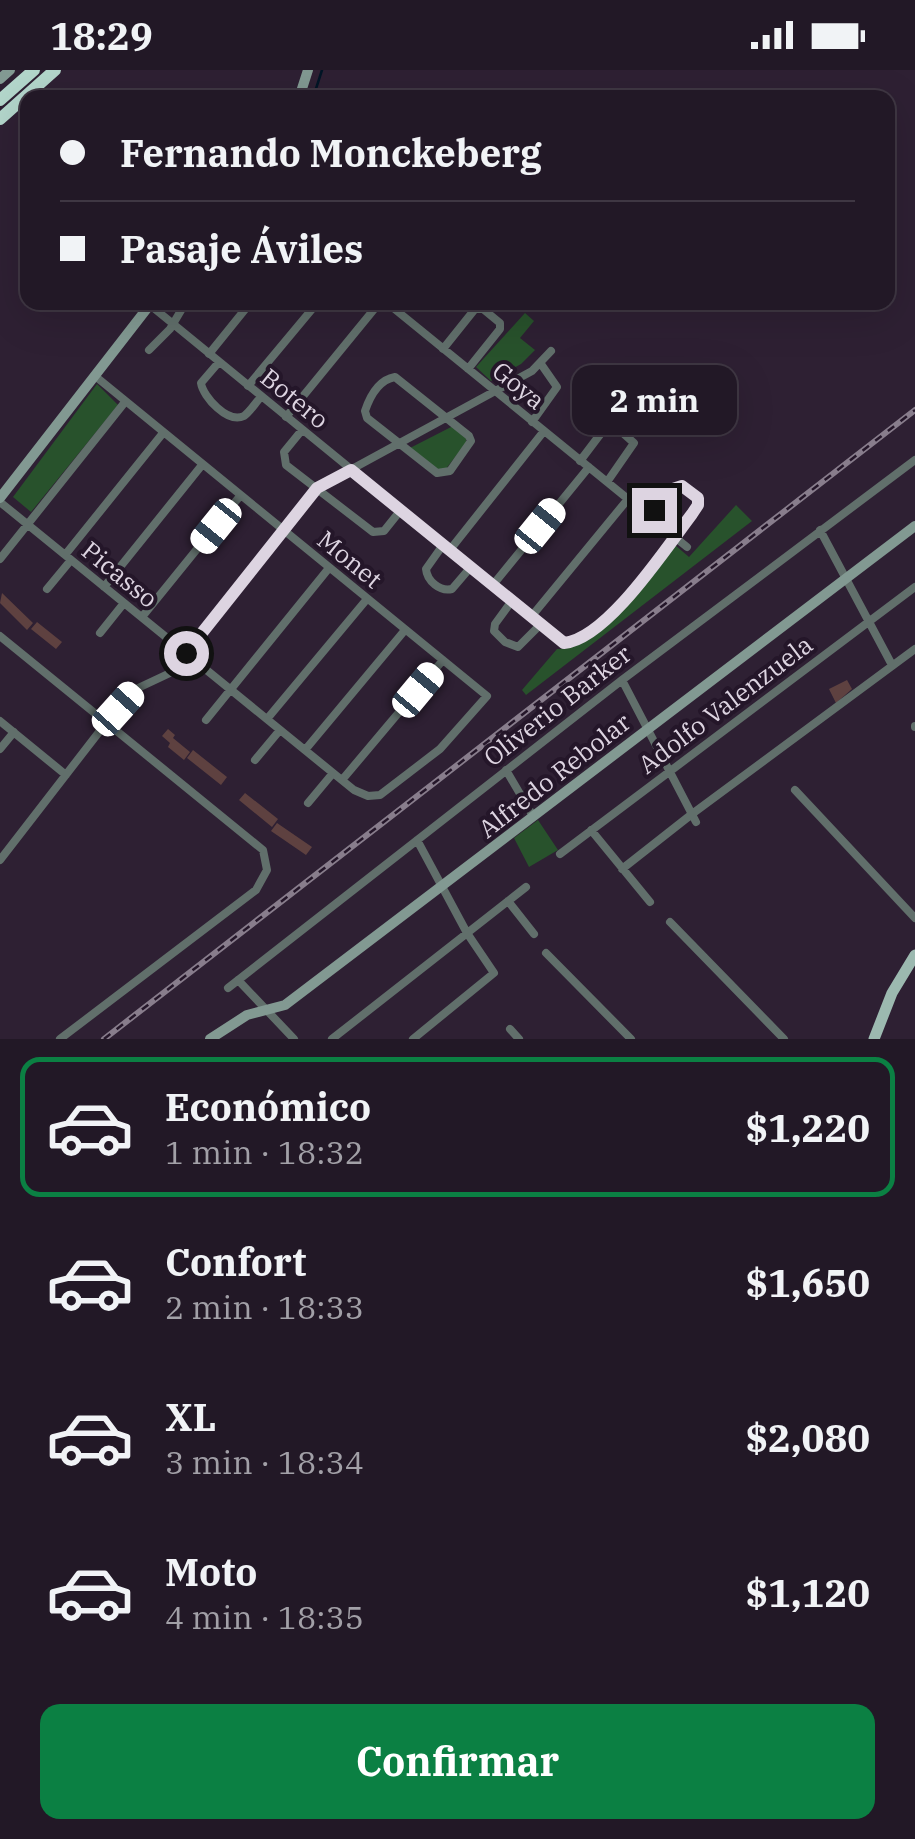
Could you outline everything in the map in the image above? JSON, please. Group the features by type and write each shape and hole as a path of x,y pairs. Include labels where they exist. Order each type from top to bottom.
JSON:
{"highway":[{"path":"0,100 34,70"},
{"path":"33,90 55,70"},
{"path":"0,119 20,101"}],"main road":[{"path":"874,1039 892,993 915,955"}],"street":[{"path":"0,78 10,70"},
{"path":"0,500 146,310"},
{"name":"Botero","path":"157,310 564,643 577,640 619,607 674,536"},
{"path":"149,350 181,310"},
{"path":"209,354 245,310"},
{"path":"248,386 311,310"},
{"path":"286,418 376,310"},
{"name":"Goya","path":"394,310 687,547"},
{"path":"400,314 403,310"},
{"path":"443,349 475,310 483,310 500,323 500,329 468,369"},
{"path":"0,860 106,722 136,689 170,672 317,488 496,392 540,364 551,351"},
{"path":"219,362 202,384 206,397 238,418 261,397"},
{"path":"532,422 557,388 540,364"},
{"name":"Monet","path":"95,376 487,696 440,749 380,795 368,796 354,790"},
{"path":"394,378 471,441 450,472 436,473 400,446 372,424 365,411 382,382 394,378"},
{"path":"0,559 125,402"},
{"path":"580,460 606,428 615,426 624,432 634,443 607,482"},
{"path":"302,430 286,450 284,461 317,488 376,534 384,531 400,510"},
{"path":"470,568 452,589 444,590 434,584 426,569 544,431"},
{"path":"47,589 163,432"},
{"name":"Oliverio Barker","path":"228,988 622,680 915,460"},
{"path":"104,587 202,464"},
{"path":"492,586 589,467"},
{"path":"650,516 676,487 682,486 698,498 698,505 674,536"},
{"path":"142,617 240,496"},
{"path":"530,618 628,499"},
{"name":"Picasso","path":"0,500 354,790"},
{"name":"Alfredo Rebolar","path":"210,1039 247,1014 285,1005 915,526"},
{"path":"820,530 892,666"},
{"path":"206,720 329,568"},
{"name":"Adolfo Valenzuela","path":"560,854 915,587"},
{"path":"267,719 367,599"},
{"path":"511,602 495,624 499,638 518,647 540,626"},
{"path":"100,633 124,603"},
{"path":"305,750 405,630"},
{"path":"0,636 262,850 267,870 256,890 60,1039"},
{"path":"622,869 915,649"},
{"path":"342,780 443,660"},
{"path":"622,680 694,818"},
{"path":"0,721 66,774"},
{"path":"256,760 280,730"},
{"path":"0,749 14,732"},
{"path":"506,770 533,816"},
{"path":"308,802 333,772"},
{"path":"794,790 915,918"},
{"path":"591,830 650,902"},
{"path":"413,1039 494,973 467,933 417,840"},
{"path":"332,1039 526,887"},
{"path":"508,902 534,934"},
{"path":"670,922 784,1039"},
{"path":"546,953 631,1039"},
{"path":"238,980 294,1039"},
{"path":"510,1029 519,1039"}],"green space":[{"path":"525,313 534,321 520,338 535,350 521,364 491,381 476,367"},
{"path":"97,384 118,405 31,512 13,497"},
{"path":"453,426 466,438 466,443 445,470 437,469 410,448"},
{"path":"736,505 752,521 526,695 522,690 557,649 589,638 621,610 671,546 689,557"},
{"path":"538,820 558,850 529,867 514,838"}],"building":[{"path":"2,593 33,623 27,630 0,603"},
{"path":"37,622 62,642 56,649 31,629"},
{"path":"847,680 852,689 836,703 829,689"},
{"path":"168,729 190,752 184,760 168,747 170,743 162,736"},
{"path":"193,750 227,777 221,785 187,758"},
{"path":"245,793 278,819 272,827 239,800"},
{"path":"277,823 312,847 306,855 271,831"}],"waterway":[{"path":"316,90 322,70"}],"railway":[{"path":"104,1039 915,410"}],"route":[{"path":"186,653 317,488 351,470 564,643 577,640 619,607 692,514 698,498 682,486 676,487 654,510"}]}
